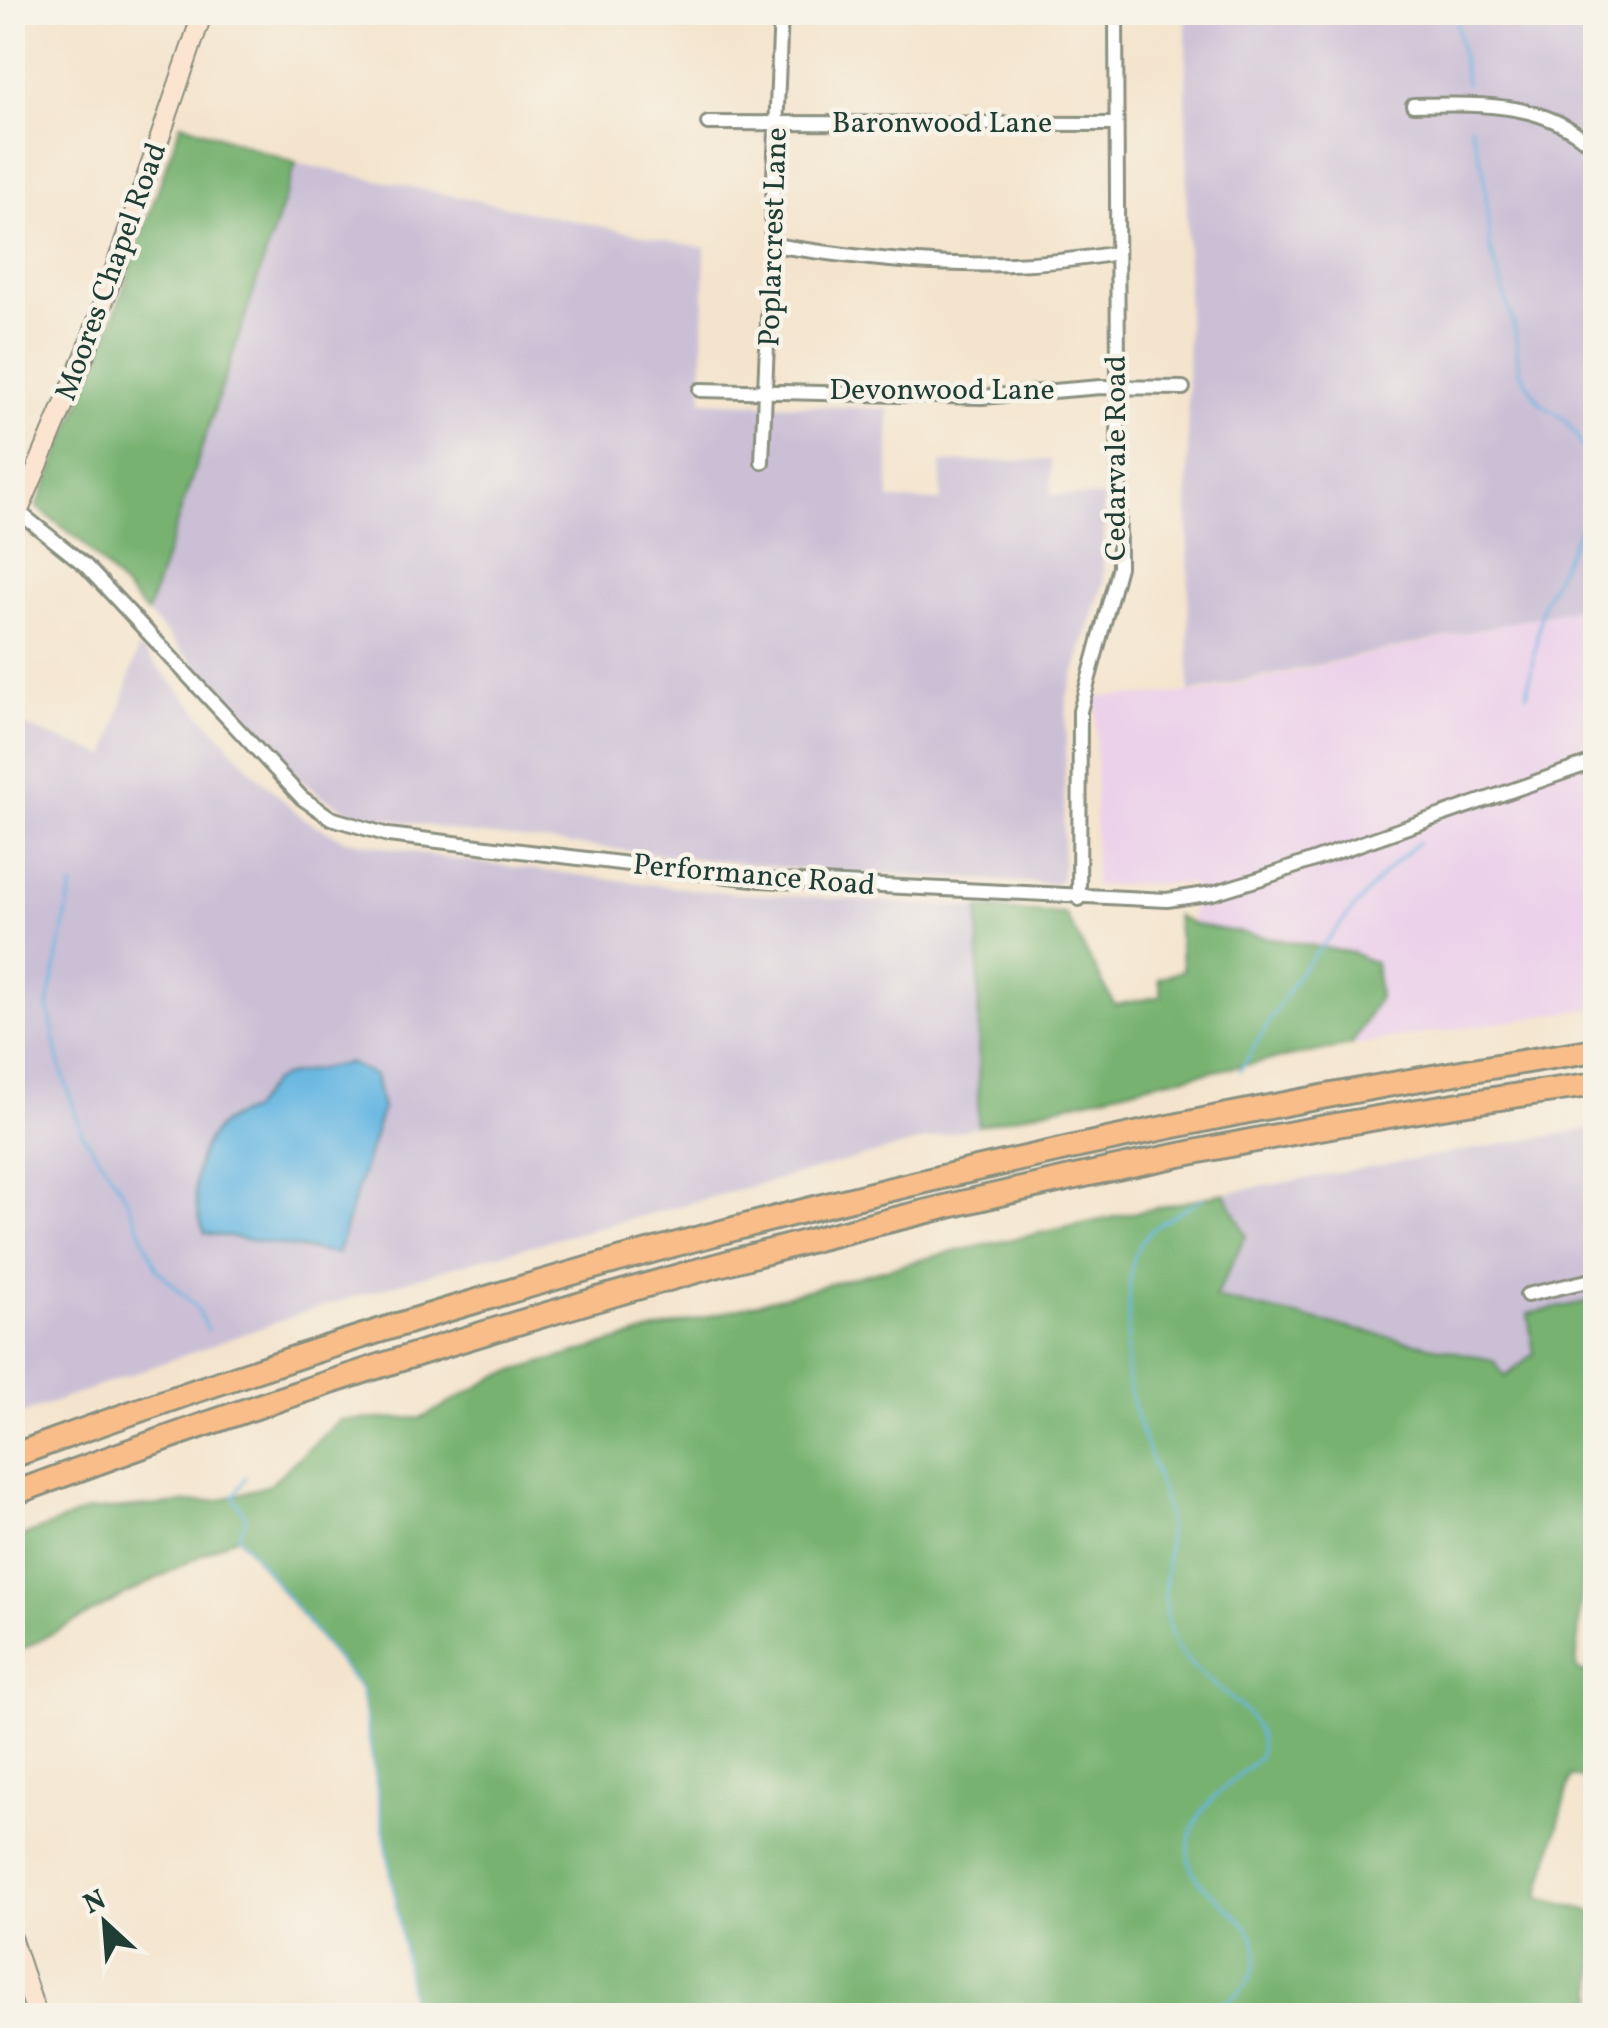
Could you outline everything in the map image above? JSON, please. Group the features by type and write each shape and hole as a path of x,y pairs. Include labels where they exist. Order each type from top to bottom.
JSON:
{"highway":[{"path":"12,1456 293,1358 520,1287 883,1189 1199,1119 1596,1050"},
{"path":"12,1494 350,1374 753,1256 1234,1145 1596,1084"}],"main road":[{"name":"Moores Chapel Road","path":"16,520 86,350 203,12"},
{"path":"12,1940 36,2016"}],"street":[{"name":"Poplarcrest Lane","path":"762,462 769,389 781,12"},
{"name":"Cedarvale Road","path":"1079,899 1080,711 1119,567 1116,12"},
{"path":"1413,105 1536,112 1565,125 1596,150"},
{"name":"Baronwood Lane","path":"708,124 1116,124"},
{"path":"772,245 929,265 1022,264 1116,253"},
{"name":"Devonwood Lane","path":"700,390 982,397 1116,387 1183,388"},
{"name":"Performance Road","path":"16,520 86,565 287,786 323,814 346,824 449,844 688,872 1079,899 1167,900 1213,893 1596,761"},
{"path":"1526,1295 1596,1279"}],"shaded area":[{"path":"1186,13 1595,13 1595,604 1189,693"},
{"path":"296,163 705,248 702,401 889,409 889,500 941,501 941,463 1051,460 1051,495 1104,497 1103,584 1067,697 1062,877 1055,884 807,870 467,833 351,812 321,796 297,776 147,613"},
{"path":"1595,604 1595,1008 1352,1045 1379,997 1374,963 1353,953 1192,924 1192,883 1094,886 1097,697 1200,693"},
{"path":"139,646 258,777 304,819 343,839 449,859 705,891 979,908 978,1126 458,1265 299,1314 13,1417 12,722 107,756"},
{"path":"1595,1128 1595,1300 1528,1314 1534,1354 1505,1378 1215,1298 1245,1235 1225,1193"}],"green space":[{"path":"181,123 296,163 147,613 81,541 37,507 100,356"},
{"path":"979,908 1065,914 1115,1005 1162,996 1159,979 1183,970 1176,916 1192,924 1353,953 1375,963 1379,997 1352,1045 1161,1081 978,1126"},
{"path":"1225,1193 1246,1235 1215,1298 1493,1360 1505,1377 1534,1354 1528,1314 1595,1300 1595,1516 1586,1526 1576,1670 1595,1675 1595,1782 1571,1776 1539,1898 1595,1912 1595,2015 414,2015 361,1690 238,1536 13,1654 13,1540 87,1511 220,1500 269,1485 340,1420 422,1418 500,1375 649,1332 939,1255"}],"water":[{"path":"349,1063 375,1076 382,1110 337,1254 205,1233 199,1216 196,1178 206,1143 217,1129 250,1111 273,1081 283,1076"}],"waterway":[{"path":"1455,12 1466,84"},
{"path":"1470,125 1484,172 1490,247 1515,330 1519,370 1539,402 1564,419 1577,436 1586,457 1592,501"},
{"path":"1527,694 1543,603 1596,495"},
{"path":"1240,1071 1298,974 1385,872 1418,842"},
{"path":"72,886 48,1006 60,1065 82,1133 124,1193 157,1269 197,1308 208,1330"},
{"path":"1160,2016 1230,1999 1249,1980 1255,1965 1256,1945 1249,1929 1207,1890 1189,1859 1190,1838 1201,1813 1259,1757 1260,1740 1244,1711 1199,1672 1175,1643 1166,1610 1166,1509 1134,1407 1127,1369 1130,1278 1137,1248 1154,1229 1203,1198"},
{"path":"246,1477 234,1497 247,1518 238,1535 361,1690 414,2016"}]}
